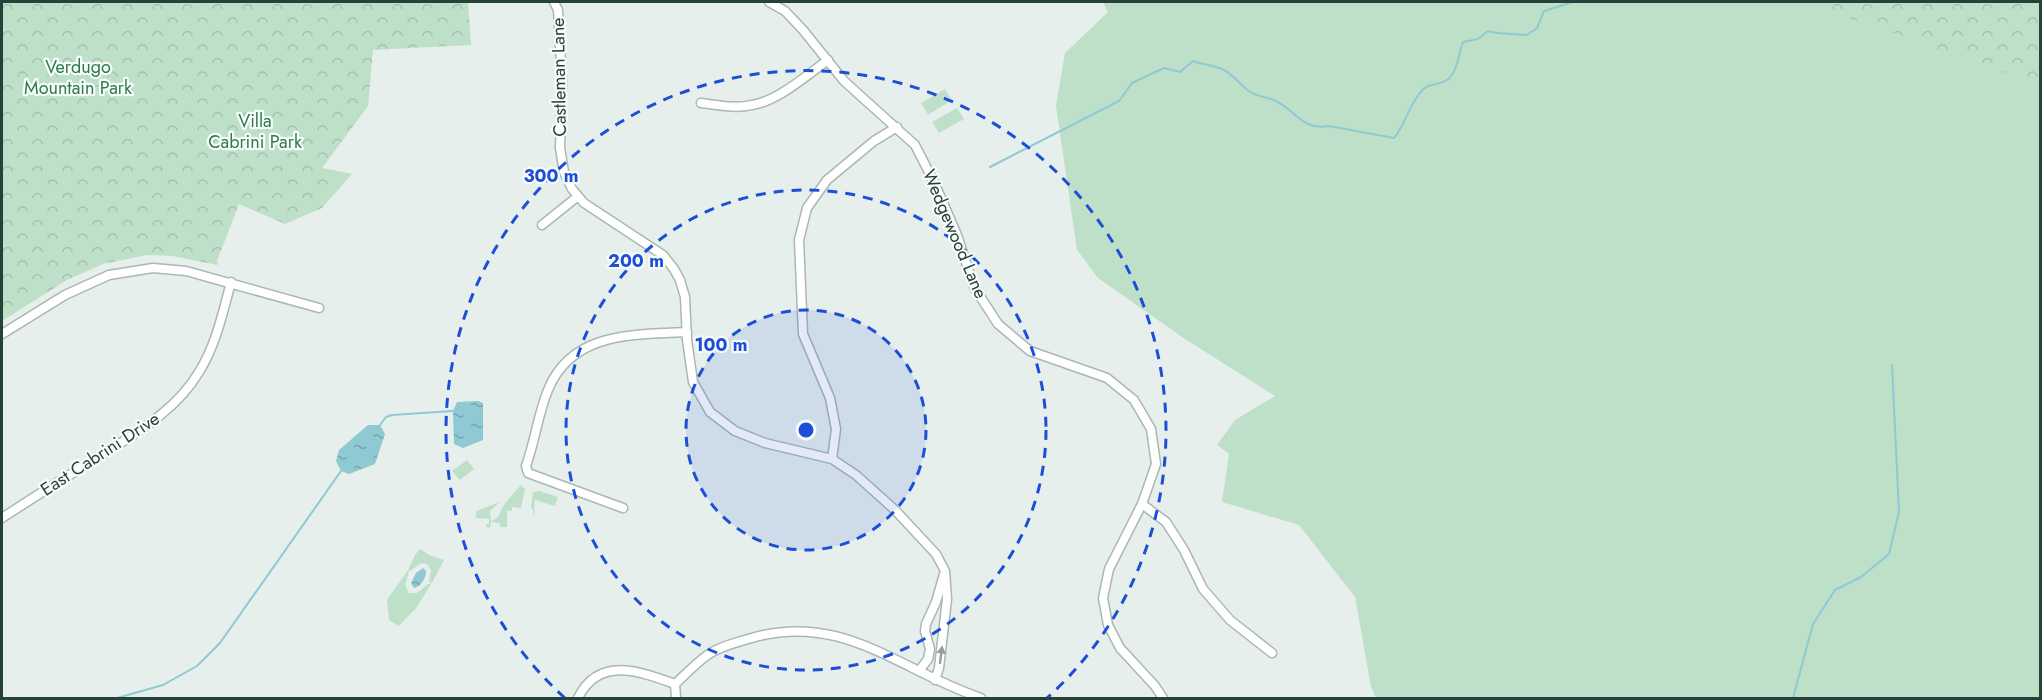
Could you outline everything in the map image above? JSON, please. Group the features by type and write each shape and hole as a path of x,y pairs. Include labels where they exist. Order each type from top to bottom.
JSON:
{"street":[{"name":"Castleman Lane","path":"554,2 558,10 562,81 560,148 564,172 577,197 656,250 674,268 685,297 693,382 710,412 735,432 765,443 832,459 856,475 895,510 936,554 945,571 947,599 939,668 934,680"},
{"name":"Wedgewood Lane","path":"769,2 784,11 844,81 915,146 957,236 974,286 998,324 1030,351 1107,378 1134,400 1151,429 1156,464 1142,504 1108,569 1103,598 1108,625 1120,648 1155,686 1163,699"},
{"path":"701,103 730,107 754,105 775,97 828,60"},
{"path":"832,459 836,429 830,398 803,334 799,240 807,208 827,180 874,141 897,128"},
{"path":"542,225 577,197"},
{"path":"2,334 65,295 109,275 153,268 186,271 319,308"},
{"name":"East Cabrini Drive","path":"2,518 126,440 164,412 186,390 200,372 215,339 231,282"},
{"path":"622,508 530,475 526,470 543,404 557,372 568,360 604,339 687,332"},
{"path":"1142,504 1166,522 1184,550 1203,589 1230,620 1272,653"},
{"path":"919,671 928,659 930,650 925,631 926,624 936,602 945,571"},
{"path":"675,684 711,652 768,633 789,630 807,631 856,641 934,680 981,699"},
{"path":"578,699 598,675 617,670 631,670 675,684"},
{"path":"675,684 676,699"}],"green space":[{"name":"Verdugo Mountain Park","path":"2,2 468,2 471,45 373,50 368,106 322,168 352,174 322,208 285,224 239,204 217,261 218,265 172,256 147,255 103,264 67,280 2,321"},
{"path":"1103,2 2040,2 2040,698 1376,698 1371,687 1355,597 1299,525 1222,502 1229,454 1217,445 1235,420 1275,396 1185,339 1098,278 1077,250 1056,106 1065,53 1108,12"},
{"path":"1804,2 2040,2 2040,85"},
{"path":"945,89 952,100 928,115 921,103"},
{"path":"957,108 964,119 939,133 932,122"},
{"path":"467,460 474,469 460,480 452,471"},
{"path":"521,485 525,489 521,508 512,507 512,511 507,511 507,527 500,527 500,523 491,522 490,528 486,527 489,519 476,518 476,511 500,502 490,511 491,521 498,517 505,503"},
{"path":"540,491 558,497 555,506 535,500 533,515 531,508 533,492"},
{"path":"420,549 444,560 432,583 429,582 431,570 427,564 421,563 410,571 408,570"},
{"path":"408,570 405,585 409,593 417,593 431,584 417,607 399,626 389,620 387,600"}],"water":[{"path":"478,401 483,403 483,440 463,448 454,444 453,411 457,402"},
{"path":"368,425 380,425 385,434 375,464 349,474 341,471 336,461 339,450"},
{"path":"423,568 426,571 424,579 419,586 414,588 411,583 416,573"}],"waterway":[{"path":"990,167 1119,101 1132,83 1164,68 1180,72 1193,61 1224,70 1250,92 1276,101 1313,126 1329,126 1394,138 1422,90 1450,77 1463,42 1478,39 1488,31 1527,35 1537,28 1544,11 1573,2"},
{"path":"1793,698 1813,624 1835,590 1861,577 1889,554 1899,512 1892,365"},
{"path":"380,425 386,417 392,415 453,411"},
{"path":"117,698 163,685 197,666 220,643 341,471"}],"park label":[{"name":"Villa Cabrini Park","path":"255,131"}]}
